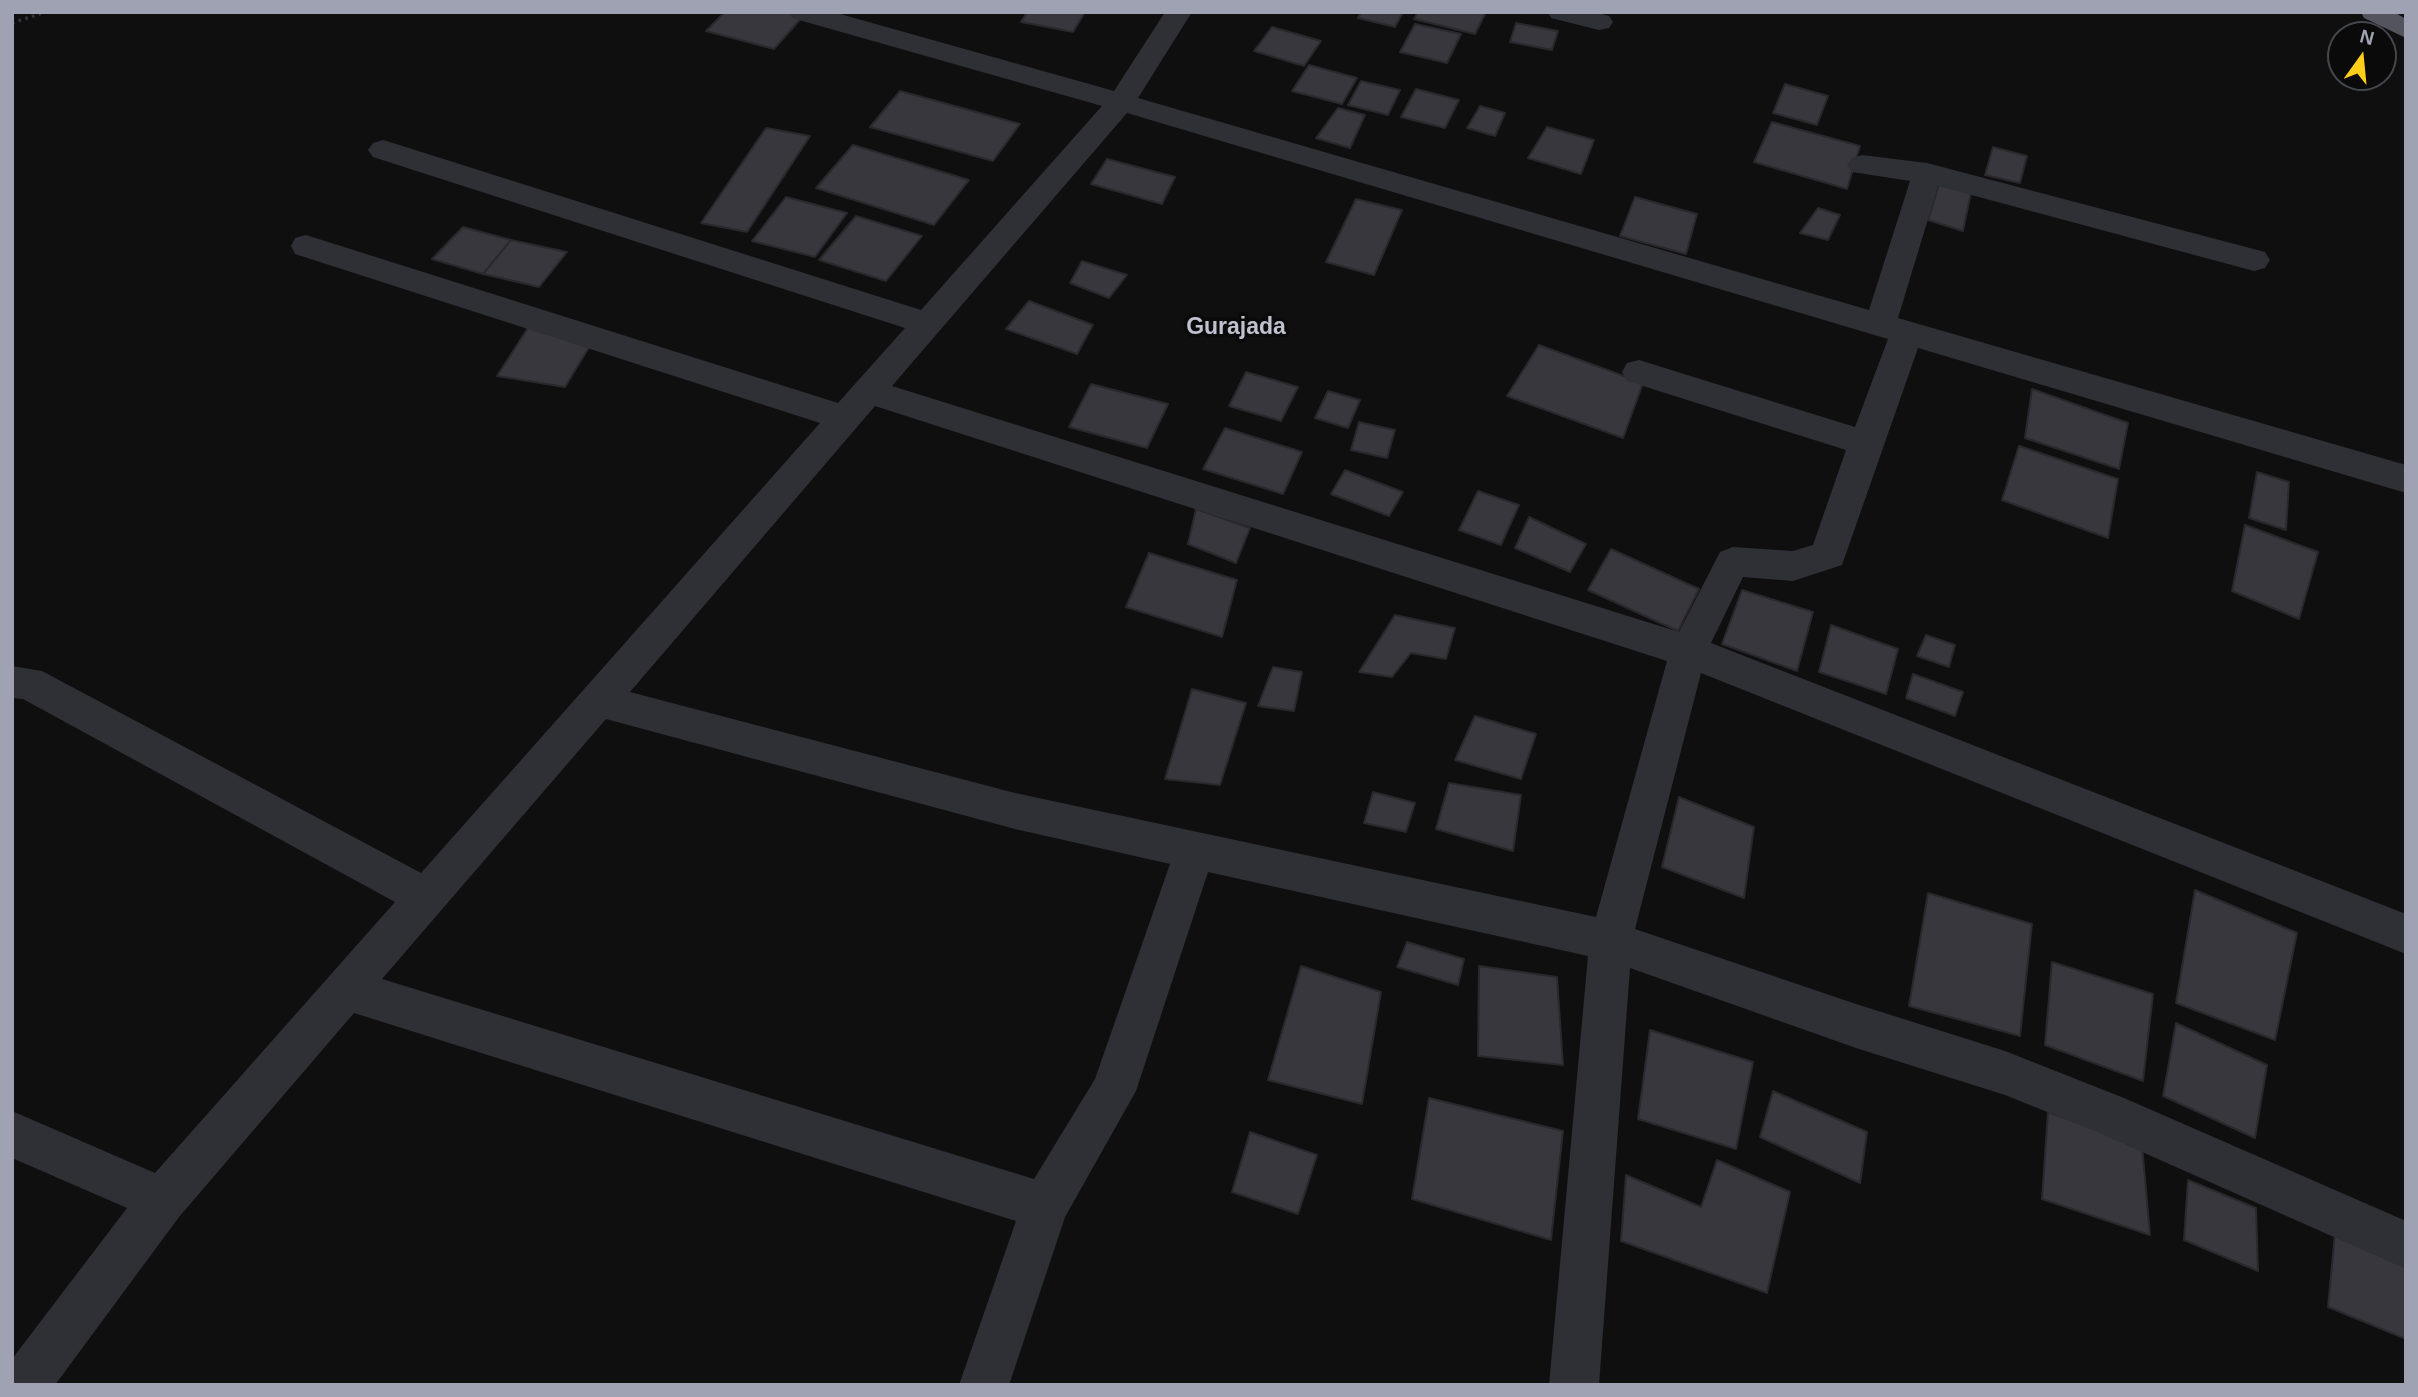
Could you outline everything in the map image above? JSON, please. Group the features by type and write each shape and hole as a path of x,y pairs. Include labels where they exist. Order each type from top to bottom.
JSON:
{"highway":[{"path":"2374,13 2406,30"}],"street":[{"path":"802,12 1121,102 2406,479"},
{"path":"24,1385 162,1200 601,701 1121,102 1179,12"},
{"path":"1561,12 1599,22"},
{"path":"383,150 929,324"},
{"path":"1862,165 1927,173 2254,260"},
{"path":"1574,1385 1611,941 1688,651 1733,562 1793,566 1829,555 1837,521 1867,444 1927,173"},
{"path":"306,246 858,405 1022,438 1552,611 1688,651 2406,934"},
{"path":"1639,372 1867,444"},
{"path":"12,682 28,683 426,897"},
{"path":"601,701 898,782 1611,941 1856,1026 2005,1073 2108,1114 2406,1244"},
{"path":"984,1385 1045,1206 1113,1091 1195,850"},
{"path":"348,990 1045,1206"},
{"path":"12,1134 162,1200"}],"path":[{"path":"12,23 45,12"}],"building":[{"path":"725,12 806,13 774,49 706,31"},
{"path":"1027,12 1085,12 1073,32 1021,22"},
{"path":"1361,12 1403,12 1395,27 1358,18"},
{"path":"1418,12 1486,12 1475,34 1414,19"},
{"path":"1516,23 1558,31 1552,50 1510,42"},
{"path":"1415,24 1461,34 1447,63 1400,52"},
{"path":"1272,27 1321,41 1304,66 1254,51"},
{"path":"1309,65 1357,78 1342,104 1292,91"},
{"path":"1361,81 1400,90 1388,115 1348,105"},
{"path":"1785,84 1828,96 1817,125 1773,113"},
{"path":"1416,89 1459,100 1445,128 1401,117"},
{"path":"900,91 1020,124 993,161 870,127"},
{"path":"1480,106 1505,113 1495,136 1467,128"},
{"path":"1338,108 1365,115 1350,148 1316,138"},
{"path":"1772,122 1860,146 1847,189 1754,162"},
{"path":"1547,127 1594,140 1581,174 1528,158"},
{"path":"766,128 810,136 747,232 701,223"},
{"path":"853,145 969,180 934,225 816,188"},
{"path":"1993,147 2027,156 2020,183 1985,175"},
{"path":"1107,159 1175,177 1162,204 1091,184"},
{"path":"1940,181 1971,192 1963,231 1928,220"},
{"path":"786,197 847,213 815,257 752,241"},
{"path":"1635,197 1697,214 1686,254 1620,236"},
{"path":"1356,199 1402,210 1374,275 1326,262"},
{"path":"1818,208 1840,215 1828,240 1800,233"},
{"path":"856,216 922,236 886,281 819,260"},
{"path":"463,227 511,240 483,274 432,259"},
{"path":"511,240 567,252 539,287 483,274"},
{"path":"1082,261 1127,275 1109,298 1070,283"},
{"path":"1029,301 1093,325 1077,354 1006,329"},
{"path":"528,328 594,339 565,387 497,376"},
{"path":"1539,345 1643,383 1623,438 1507,396"},
{"path":"1246,372 1298,387 1281,421 1229,406"},
{"path":"1091,384 1168,404 1147,448 1069,427"},
{"path":"2032,389 2128,423 2119,469 2025,438"},
{"path":"1328,391 1360,400 1348,428 1315,418"},
{"path":"1359,422 1395,430 1387,458 1351,450"},
{"path":"1225,428 1302,452 1283,494 1203,469"},
{"path":"2019,446 2118,479 2108,538 2002,500"},
{"path":"1345,470 1403,492 1389,516 1331,494"},
{"path":"2257,472 2289,482 2286,530 2249,518"},
{"path":"1478,491 1519,505 1501,545 1459,530"},
{"path":"1196,509 1250,528 1236,563 1188,544"},
{"path":"1529,517 1586,544 1570,572 1515,548"},
{"path":"2245,525 2318,552 2299,619 2232,591"},
{"path":"1611,549 1699,589 1678,631 1588,590"},
{"path":"1149,553 1237,580 1222,637 1126,607"},
{"path":"1742,590 1813,612 1797,671 1722,644"},
{"path":"1395,615 1455,628 1446,659 1411,653 1392,677 1359,672"},
{"path":"1831,625 1898,649 1886,694 1819,672"},
{"path":"1926,635 1955,645 1949,667 1917,656"},
{"path":"1273,667 1302,672 1294,711 1258,706"},
{"path":"1913,674 1963,692 1955,716 1906,698"},
{"path":"1192,689 1246,703 1220,785 1165,779"},
{"path":"1475,716 1536,734 1521,779 1455,760"},
{"path":"1449,783 1521,795 1513,851 1436,829"},
{"path":"1373,792 1415,803 1406,832 1364,823"},
{"path":"1679,797 1754,827 1744,898 1662,867"},
{"path":"2195,890 2297,933 2275,1040 2176,1003"},
{"path":"1928,893 2032,924 2020,1036 1909,1006"},
{"path":"1407,942 1464,959 1458,985 1397,967"},
{"path":"2052,962 2153,994 2143,1081 2045,1045"},
{"path":"1301,966 1381,992 1362,1104 1268,1080"},
{"path":"1479,966 1557,977 1563,1065 1478,1056"},
{"path":"2176,1023 2267,1065 2255,1138 2163,1096"},
{"path":"1650,1030 1753,1062 1736,1149 1638,1119"},
{"path":"1773,1091 1867,1132 1860,1183 1760,1137"},
{"path":"1429,1098 1563,1131 1551,1240 1412,1199"},
{"path":"2048,1112 2142,1145 2150,1235 2042,1199"},
{"path":"1250,1132 1317,1155 1298,1214 1232,1192"},
{"path":"1717,1160 1790,1192 1767,1293 1621,1241 1626,1175 1701,1207"},
{"path":"2188,1180 2256,1208 2258,1271 2184,1240"},
{"path":"2335,1233 2406,1261 2406,1339 2328,1307"}],"district":[{"name":"Gurajada","path":"1236,328"}]}
